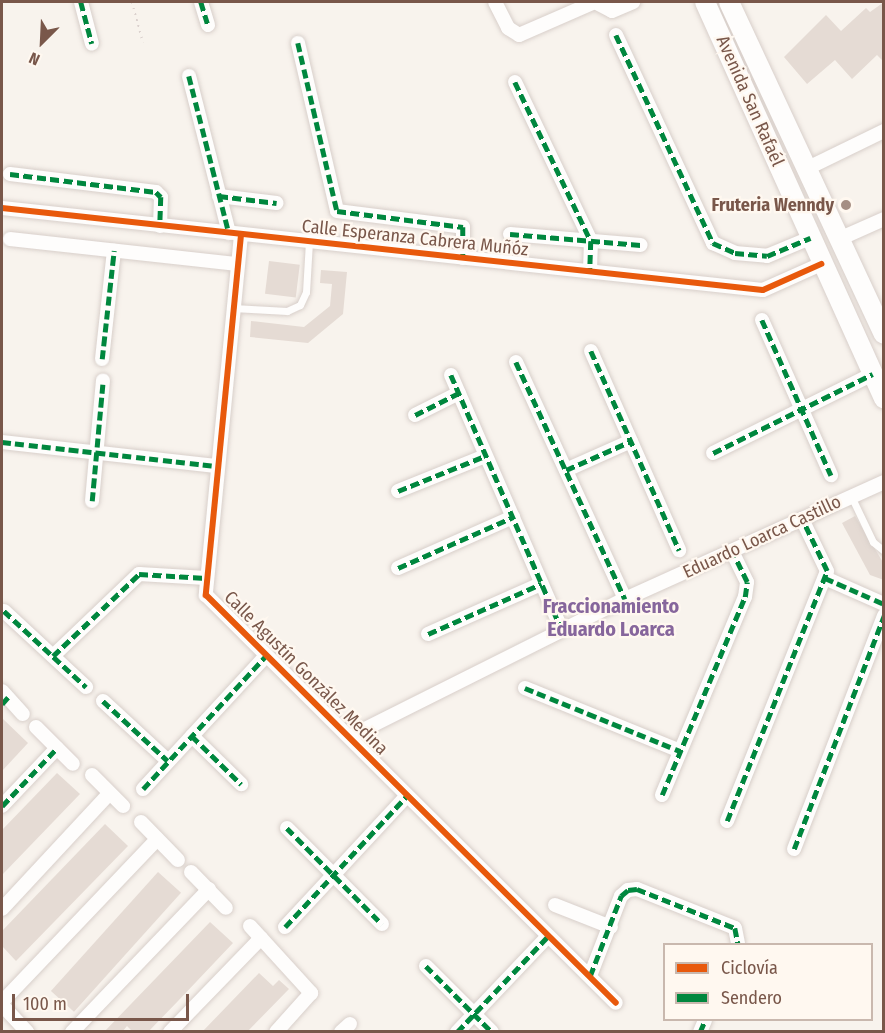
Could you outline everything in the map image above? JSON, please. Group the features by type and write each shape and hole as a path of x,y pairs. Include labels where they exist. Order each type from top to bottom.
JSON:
{"main road":[{"name":"Avenida San Rafaél","path":"705,2 821,264 884,398"},
{"name":"Avenida San Rafaél","path":"729,2 884,334"}],"street":[{"path":"81,2 92,44"},
{"path":"201,2 208,25"},
{"path":"495,2 508,28 519,34 595,2 612,11 633,2"},
{"path":"616,35 713,243 735,253 767,256 810,238"},
{"path":"298,43 337,211 463,227 463,258"},
{"path":"189,76 219,196 235,234"},
{"path":"515,82 591,241 590,272"},
{"path":"806,169 884,131"},
{"path":"10,174 156,192 161,197 160,226"},
{"path":"219,196 277,203"},
{"name":"Calle Esperanza Cabrera Muñóz","path":"2,208 763,290 821,264"},
{"path":"839,239 884,219"},
{"name":"Calle Agustín González Medina","path":"235,234 238,264 216,466 206,595 265,657 351,736 406,797 616,1003"},
{"path":"510,234 641,245"},
{"path":"10,239 238,264"},
{"path":"102,359 114,251"},
{"path":"762,320 804,407 831,474"},
{"path":"591,351 679,550"},
{"path":"516,362 625,599"},
{"path":"713,453 873,374"},
{"path":"451,375 562,630"},
{"path":"92,501 102,380"},
{"path":"415,415 459,393"},
{"path":"566,470 631,441"},
{"path":"2,442 216,466"},
{"path":"398,491 485,456"},
{"name":"Eduardo Loarca Castillo","path":"351,736 625,599 850,496 884,483"},
{"path":"398,568 513,517"},
{"path":"727,821 828,571 802,519"},
{"path":"662,795 745,597 747,582 732,551"},
{"path":"53,656 139,574 206,578"},
{"path":"825,578 884,604"},
{"path":"428,634 541,584"},
{"path":"4,611 86,687"},
{"path":"794,849 884,616"},
{"path":"143,789 265,657"},
{"path":"525,688 680,751"},
{"path":"4,698 23,714"},
{"path":"103,701 168,761"},
{"path":"36,727 73,764"},
{"path":"192,736 241,784"},
{"path":"2,806 57,748"},
{"path":"92,775 123,806"},
{"path":"2,909 109,794"},
{"path":"285,927 406,797"},
{"path":"141,822 178,860"},
{"path":"287,828 382,924"},
{"path":"27,1032 2,1003 157,839"},
{"path":"191,872 226,908"},
{"path":"72,1032 208,889"},
{"path":"590,976 611,927 621,896 637,889 735,928 738,943"},
{"path":"555,905 611,927"},
{"path":"250,926 311,993 276,1032"},
{"path":"457,1032 548,936"},
{"path":"170,1032 261,939"},
{"path":"426,966 492,1032"}],"lane":[{"path":"233,308 287,311 300,305 306,292 309,242"},
{"path":"850,496 873,542 884,551"}],"path":[{"path":"132,2 143,43"}],"building":[{"path":"884,2 884,62 877,55 852,79 835,60 807,84 784,57 826,15 841,31 866,8 870,12"},
{"path":"269,261 300,265 296,298 265,294"},
{"path":"321,270 347,272 343,314 308,343 250,337 251,321 304,327 330,306 332,284 320,283"},
{"path":"855,516 884,564 884,580 870,575 842,523"},
{"path":"2,718 28,743 2,771"},
{"path":"57,773 80,794 2,875 2,830"},
{"path":"105,824 128,846 16,961 2,946 2,931"},
{"path":"158,872 181,893 74,1012 51,991"},
{"path":"210,922 233,943 178,1001 148,1032 133,1032 127,1026 122,1032 104,1032"},
{"path":"259,973 273,986 279,980 289,989 247,1032 202,1032"}],"marked path":[{"path":"81,2 92,44"},
{"path":"201,2 208,25"},
{"path":"616,35 713,243 735,253 767,256 810,238"},
{"path":"298,43 337,211 463,227 463,258"},
{"path":"189,76 229,233"},
{"path":"515,82 591,241 590,271"},
{"path":"10,174 156,192 161,197 160,226"},
{"path":"219,196 277,203"},
{"path":"510,234 641,245"},
{"path":"102,359 114,251"},
{"path":"762,320 831,475"},
{"path":"591,351 679,550"},
{"path":"516,362 625,599"},
{"path":"713,453 873,374"},
{"path":"451,375 562,630"},
{"path":"92,501 103,380"},
{"path":"415,415 459,393"},
{"path":"566,470 631,441"},
{"path":"2,442 216,466"},
{"path":"398,491 485,456"},
{"path":"398,568 513,517"},
{"path":"727,821 827,571 802,519"},
{"path":"662,795 745,597 747,582 732,551"},
{"path":"53,656 139,574 206,578"},
{"path":"825,578 884,604"},
{"path":"428,634 541,584"},
{"path":"4,611 86,687"},
{"path":"794,849 884,616"},
{"path":"143,789 265,657"},
{"path":"525,688 680,751"},
{"path":"2,704 8,697"},
{"path":"103,701 168,761"},
{"path":"192,736 241,784"},
{"path":"2,806 57,748"},
{"path":"285,927 406,797"},
{"path":"287,828 382,924"},
{"path":"590,976 621,896 628,890 637,889 735,928 738,943"},
{"path":"457,1032 548,936"},
{"path":"426,966 492,1032"},
{"path":"700,1032 705,1021"}],"cycle path":[{"path":"2,208 763,290 821,264"},
{"path":"241,235 206,595 616,1003"}],"place":[{"name":"Fruteria Wenndy","path":"846,205"}],"district":[{"name":"Fraccionamiento Eduardo Loarca","path":"611,618"}]}
